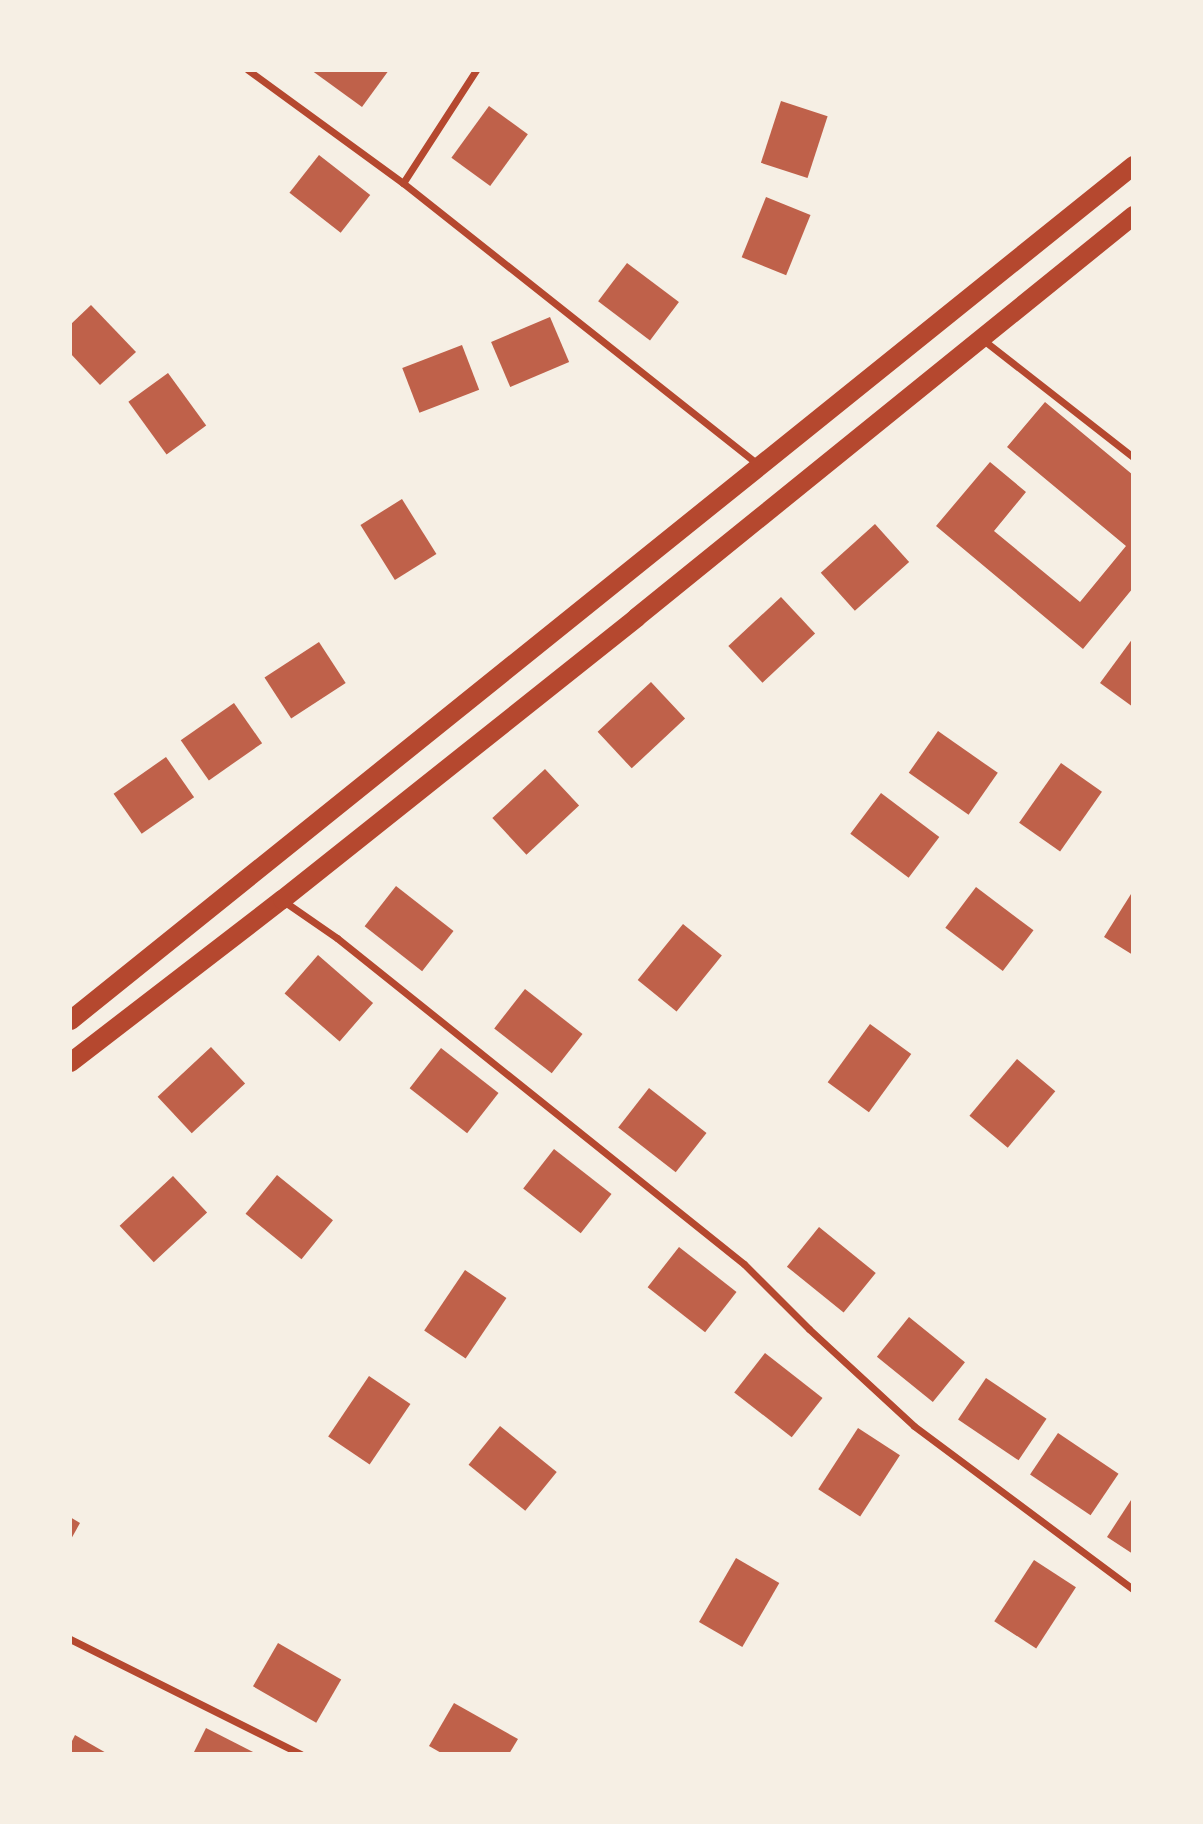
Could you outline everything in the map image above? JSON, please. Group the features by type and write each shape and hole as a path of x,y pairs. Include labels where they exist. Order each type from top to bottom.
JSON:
{"highway":[{"path":"70,1020 1133,165"},
{"path":"70,1062 282,899 1133,215"}],"street":[{"path":"248,70 403,183 758,466"},
{"path":"403,183 476,70"},
{"path":"980,338 1133,457"},
{"path":"282,899 337,938 744,1264 914,1426 1133,1589"},
{"path":"70,1639 301,1754"}],"building":[{"path":"311,70 389,70 362,107"},
{"path":"781,101 828,116 808,178 761,163"},
{"path":"489,106 528,134 490,186 451,158"},
{"path":"319,155 370,195 341,233 289,193"},
{"path":"766,197 811,215 786,275 742,257"},
{"path":"627,263 679,302 650,340 598,301"},
{"path":"91,305 136,352 100,385 70,353 70,325"},
{"path":"550,317 569,362 510,387 491,342"},
{"path":"462,345 479,390 419,413 402,368"},
{"path":"168,373 206,426 167,454 128,402"},
{"path":"1045,402 1133,475 1133,588 1083,649 936,526 990,462 1026,492 994,531 1080,602 1126,546 1007,447"},
{"path":"402,499 436,554 395,580 360,525"},
{"path":"875,524 909,562 855,611 821,573"},
{"path":"781,597 815,634 762,683 728,646"},
{"path":"1133,638 1133,707 1100,683"},
{"path":"319,642 346,683 291,718 264,677"},
{"path":"651,682 685,719 632,768 598,732"},
{"path":"234,703 262,743 209,780 181,740"},
{"path":"938,731 998,773 969,815 909,773"},
{"path":"166,757 194,797 142,834 114,794"},
{"path":"1061,763 1102,792 1060,851 1019,823"},
{"path":"545,769 579,806 526,855 492,818"},
{"path":"881,793 939,837 909,878 850,834"},
{"path":"396,886 454,931 422,971 365,926"},
{"path":"976,887 1034,930 1003,971 945,928"},
{"path":"1131,894 1133,895 1133,955 1104,937"},
{"path":"683,924 722,955 677,1011 638,980"},
{"path":"318,955 373,1003 340,1041 285,993"},
{"path":"525,989 583,1034 552,1073 494,1028"},
{"path":"870,1024 911,1054 869,1112 828,1082"},
{"path":"211,1047 245,1084 192,1133 158,1097"},
{"path":"441,1048 499,1093 467,1133 410,1088"},
{"path":"1017,1059 1055,1091 1008,1148 969,1116"},
{"path":"649,1088 707,1133 676,1172 618,1127"},
{"path":"554,1149 612,1194 581,1233 523,1188"},
{"path":"277,1175 333,1220 301,1259 246,1214"},
{"path":"173,1176 207,1213 154,1262 120,1226"},
{"path":"819,1227 876,1273 844,1313 787,1267"},
{"path":"679,1247 737,1292 705,1332 648,1287"},
{"path":"465,1270 506,1298 466,1358 424,1331"},
{"path":"909,1317 965,1362 933,1402 877,1357"},
{"path":"765,1353 823,1398 792,1437 734,1392"},
{"path":"369,1376 410,1404 370,1464 328,1437"},
{"path":"986,1378 1047,1419 1019,1460 958,1419"},
{"path":"500,1426 557,1472 525,1511 469,1465"},
{"path":"858,1428 900,1455 860,1516 818,1489"},
{"path":"1058,1433 1119,1474 1091,1515 1030,1474"},
{"path":"1133,1497 1133,1554 1107,1537"},
{"path":"70,1517 80,1523 70,1541"},
{"path":"736,1558 779,1583 742,1647 699,1622"},
{"path":"1034,1560 1076,1587 1036,1648 994,1621"},
{"path":"278,1643 341,1680 316,1723 253,1686"},
{"path":"454,1703 518,1739 509,1754 443,1754 429,1746"},
{"path":"206,1728 257,1754 193,1754"},
{"path":"75,1735 108,1754 70,1754 70,1745"}]}
